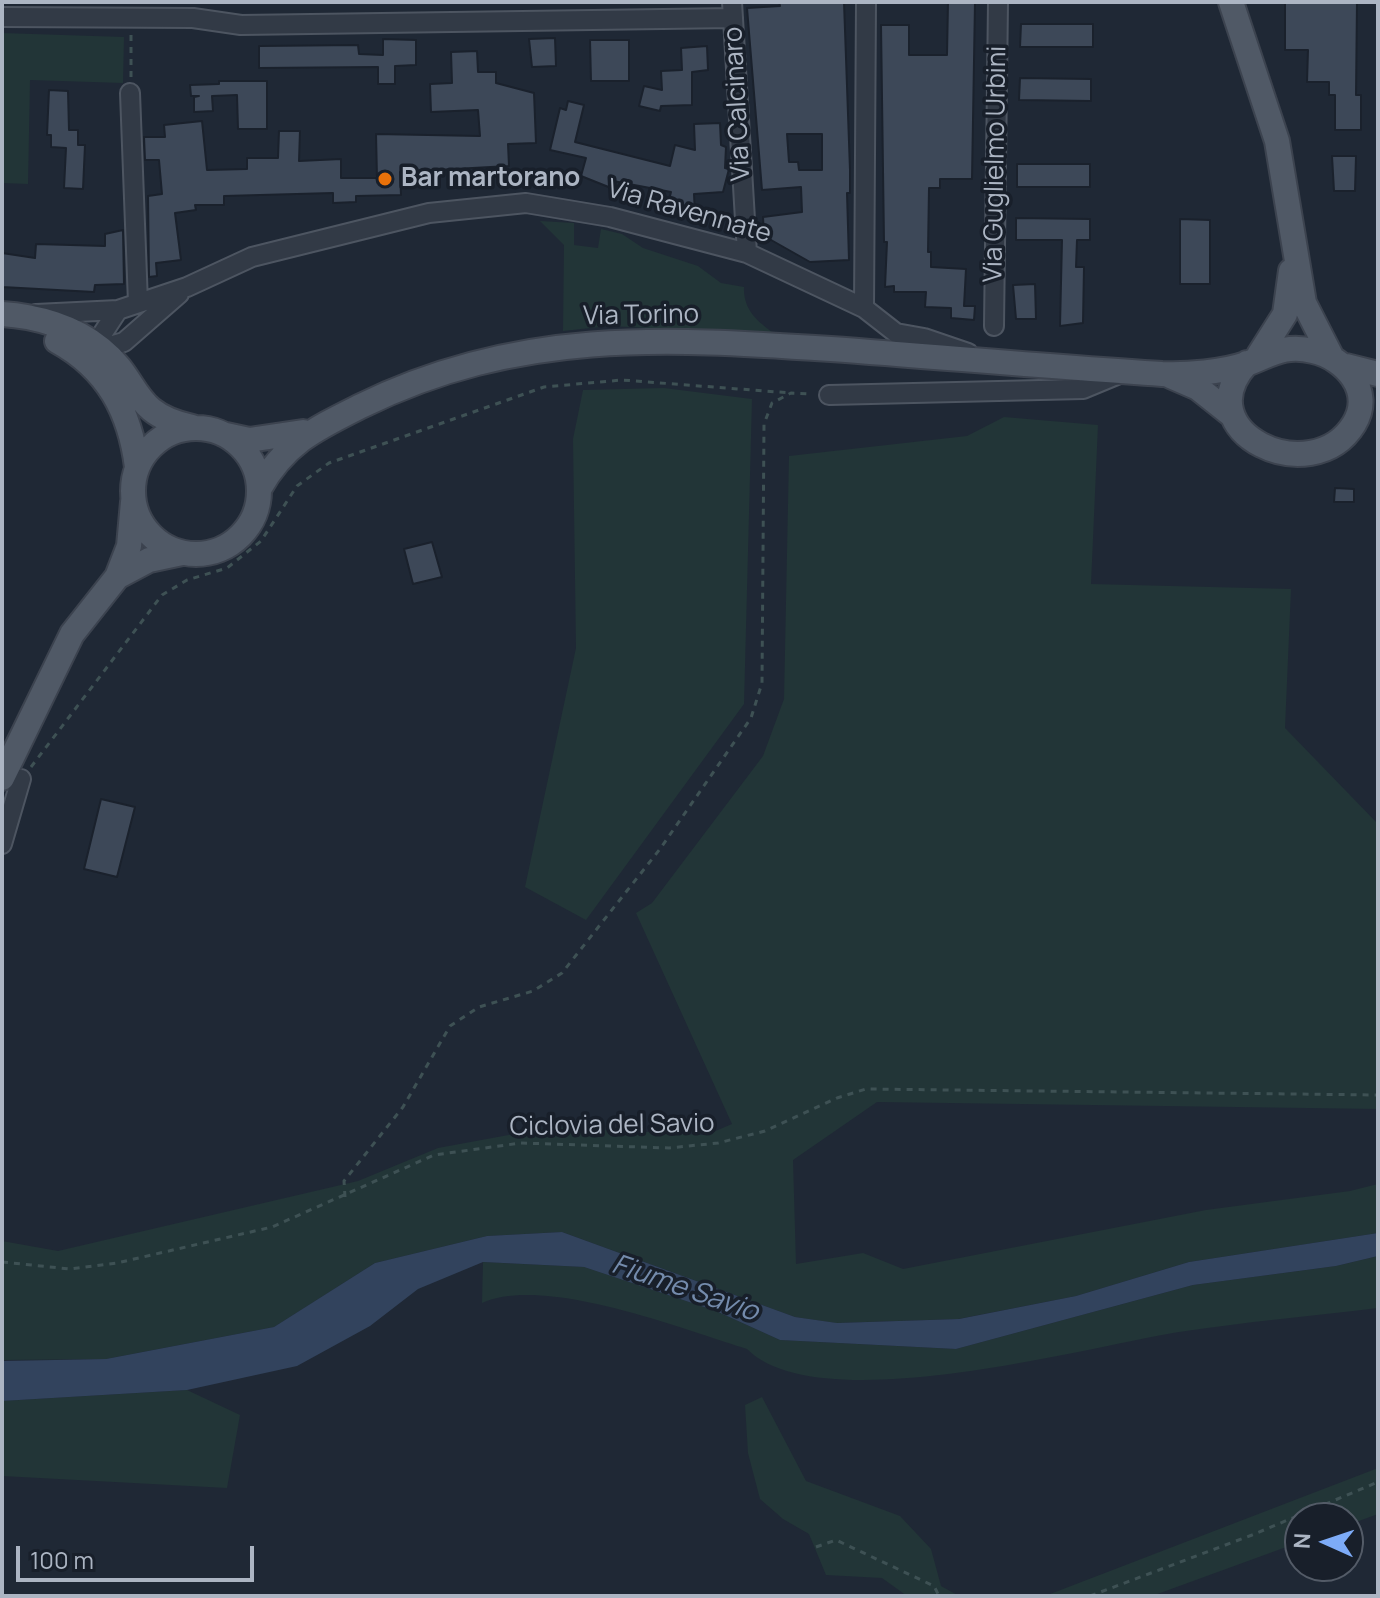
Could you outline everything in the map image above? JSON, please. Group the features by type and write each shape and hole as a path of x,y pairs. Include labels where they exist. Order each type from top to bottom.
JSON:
{"main road":[{"path":"1231,2 1277,141 1304,303 1360,394 1356,422"},
{"path":"1294,241 1285,314 1231,389 1232,415 1253,442 1285,454 1325,448 1342,439 1356,422 1378,410"},
{"name":"Via Ravennate","path":"7,317 28,329 94,353 125,378 151,412 162,419 194,427"},
{"name":"Via Torino","path":"259,489 284,452 313,430 395,389 470,365 587,343 639,339 986,360"},
{"path":"1253,359 1296,348 1378,374"},
{"name":"Via Ravennate","path":"94,353 123,405 133,434 137,467"},
{"name":"Via Ravennate","path":"986,360 1166,374 1253,359"},
{"name":"Via Ravennate","path":"1166,374 1198,388 1232,415"},
{"path":"12,779 72,634 117,577 129,546 137,467 160,439 194,427 226,435 243,449 255,467 259,489 258,505 242,534 215,552 182,553 149,560 117,577"},
{"name":"Via Torino","path":"226,435 249,440 313,430"},
{"path":"133,499 138,518 149,534 164,546 182,553"}],"street":[{"path":"864,308 866,2"},
{"name":"Via Guglielmo Urbini","path":"994,326 998,2"},
{"path":"2,17 193,18 241,25 732,10"},
{"name":"Via Calcinaro","path":"732,10 747,253"},
{"path":"130,93 138,303"},
{"name":"Via Ravennate","path":"7,317 118,310 187,287 252,257 339,234 429,213 526,203 610,217 747,253 864,308 896,333 924,338 986,360"},
{"name":"Via Ravennate","path":"94,353 124,342 187,287"},
{"path":"94,353 118,310"},
{"path":"125,378 138,332"},
{"path":"829,395 1083,389 1127,370"},
{"path":"3,834 12,779"}],"path":[{"path":"130,93 137,17"},
{"path":"12,779 162,595 187,580 227,568 261,541 297,486 329,463 544,387 622,380 829,395"},
{"path":"345,1197 344,1181 403,1107 450,1026 479,1007 533,991 562,973 660,849 751,718 762,683 764,424 772,403 791,393"},
{"name":"Ciclovia del Savio","path":"2,1262 70,1269 117,1263 272,1227 434,1155 521,1143 669,1148 718,1143 765,1131 837,1098 866,1089 1378,1095"},
{"path":"1090,1596 1252,1535 1378,1482"},
{"path":"816,1547 836,1540 934,1586 939,1596"}],"shaded area":[{"path":"2,33 124,37 123,83 30,80 28,184 2,183"},
{"path":"540,221 574,223 574,245 598,248 601,229 622,234 643,248 698,266 721,283 744,287 749,309 775,334 609,326 563,331 564,245"},
{"path":"664,388 752,399 744,704 586,920 525,887 576,648 573,439 583,390"},
{"path":"1004,417 1098,425 1091,584 1291,589 1285,728 1378,824 1378,1109 877,1102 793,1160 796,1264 863,1253 903,1269 1206,1210 1350,1191 1378,1184 1378,1233 1189,1262 1076,1296 958,1319 836,1323 795,1317 562,1232 487,1236 375,1263 274,1327 106,1359 2,1360 2,1241 58,1251 358,1181 438,1148 552,1127 706,1135 732,1124 636,913 652,903 763,756 784,699 789,456 967,436"},
{"path":"1378,1256 1378,1308 1179,1332 1020,1363 890,1379 831,1379 782,1370 747,1349 651,1318 576,1300 509,1296 482,1303 483,1262 584,1267 716,1311 780,1340 956,1349 1193,1285 1336,1266"},
{"path":"187,1390 240,1415 227,1488 2,1476 2,1401"},
{"path":"762,1397 806,1481 900,1516 931,1549 941,1586 959,1596 907,1596 882,1578 826,1575 809,1534 783,1519 760,1499 748,1453 745,1405"},
{"path":"1378,1468 1378,1514 1364,1519 1364,1502 1290,1502"},
{"path":"1284,1504 1284,1548 1152,1596 1045,1596"}],"water":[{"name":"Fiume Savio","path":"562,1232 795,1317 837,1323 959,1319 1076,1296 1189,1262 1378,1233 1378,1256 1336,1266 1193,1285 956,1349 780,1340 716,1311 584,1267 483,1262 418,1289 370,1326 297,1366 187,1390 2,1401 2,1361 106,1359 274,1327 375,1263 487,1236"}],"building":[{"path":"779,2 844,2 850,170 850,193 847,193 849,260 810,262 764,236 763,217 802,212 801,187 762,190 747,8 780,6","holes":["787,134 822,134 822,170 799,170 798,162 789,162"]},
{"path":"948,2 975,2 972,179 940,179 940,188 929,188 928,252 931,252 931,267 966,269 964,306 975,306 974,320 951,318 951,308 925,307 926,292 894,292 894,286 885,287 887,242 884,242 881,25 909,25 909,55 947,55"},
{"path":"1285,2 1357,2 1356,95 1361,95 1361,130 1335,130 1335,95 1329,95 1329,82 1307,82 1308,50 1285,50"},
{"path":"1021,24 1093,24 1093,47 1020,47"},
{"path":"555,38 556,66 532,67 529,39"},
{"path":"383,39 416,40 416,65 395,66 395,84 378,84 378,67 259,68 259,46 358,45 359,54 383,55"},
{"path":"590,40 629,40 629,81 591,81"},
{"path":"707,46 708,70 692,72 692,105 661,106 660,111 639,106 644,86 662,90 661,71 682,70 681,48"},
{"path":"477,51 478,72 496,72 496,83 534,93 536,143 508,144 509,166 400,172 401,195 356,196 356,202 333,203 333,193 224,196 224,205 195,205 196,210 175,213 181,260 156,263 157,276 149,277 148,196 162,194 159,160 145,160 144,137 165,137 164,125 202,121 207,170 247,169 247,158 278,158 279,131 300,131 299,161 341,159 341,178 377,178 376,134 480,136 478,110 431,112 430,84 452,83 451,52"},
{"path":"1020,78 1091,79 1091,101 1019,100"},
{"path":"219,81 267,81 267,129 238,129 237,95 212,96 213,111 194,112 194,97 199,96 191,96 190,85 219,84"},
{"path":"49,90 68,91 69,130 78,130 78,145 85,145 83,189 64,188 66,148 51,147 51,135 47,135"},
{"path":"568,101 584,105 575,142 670,166 675,145 695,150 694,124 720,123 721,145 726,147 725,168 729,169 723,192 694,194 695,214 667,208 671,192 613,181 611,188 581,176 586,158 550,150 560,108 566,110"},
{"path":"1332,156 1356,156 1355,191 1334,191"},
{"path":"1017,164 1090,164 1090,187 1017,187"},
{"path":"1016,218 1090,219 1090,240 1077,240 1076,267 1084,267 1083,323 1060,326 1062,240 1016,240"},
{"path":"1180,219 1210,220 1210,284 1180,284"},
{"path":"123,230 124,284 95,285 94,292 2,287 2,253 35,258 36,244 105,246 105,234"},
{"path":"1035,284 1036,319 1016,319 1013,285"},
{"path":"1335,488 1354,489 1354,502 1334,502"},
{"path":"432,542 442,577 413,584 404,549"},
{"path":"101,799 135,807 117,877 84,869"}],"place":[{"name":"Bar martorano","path":"385,179"}]}
